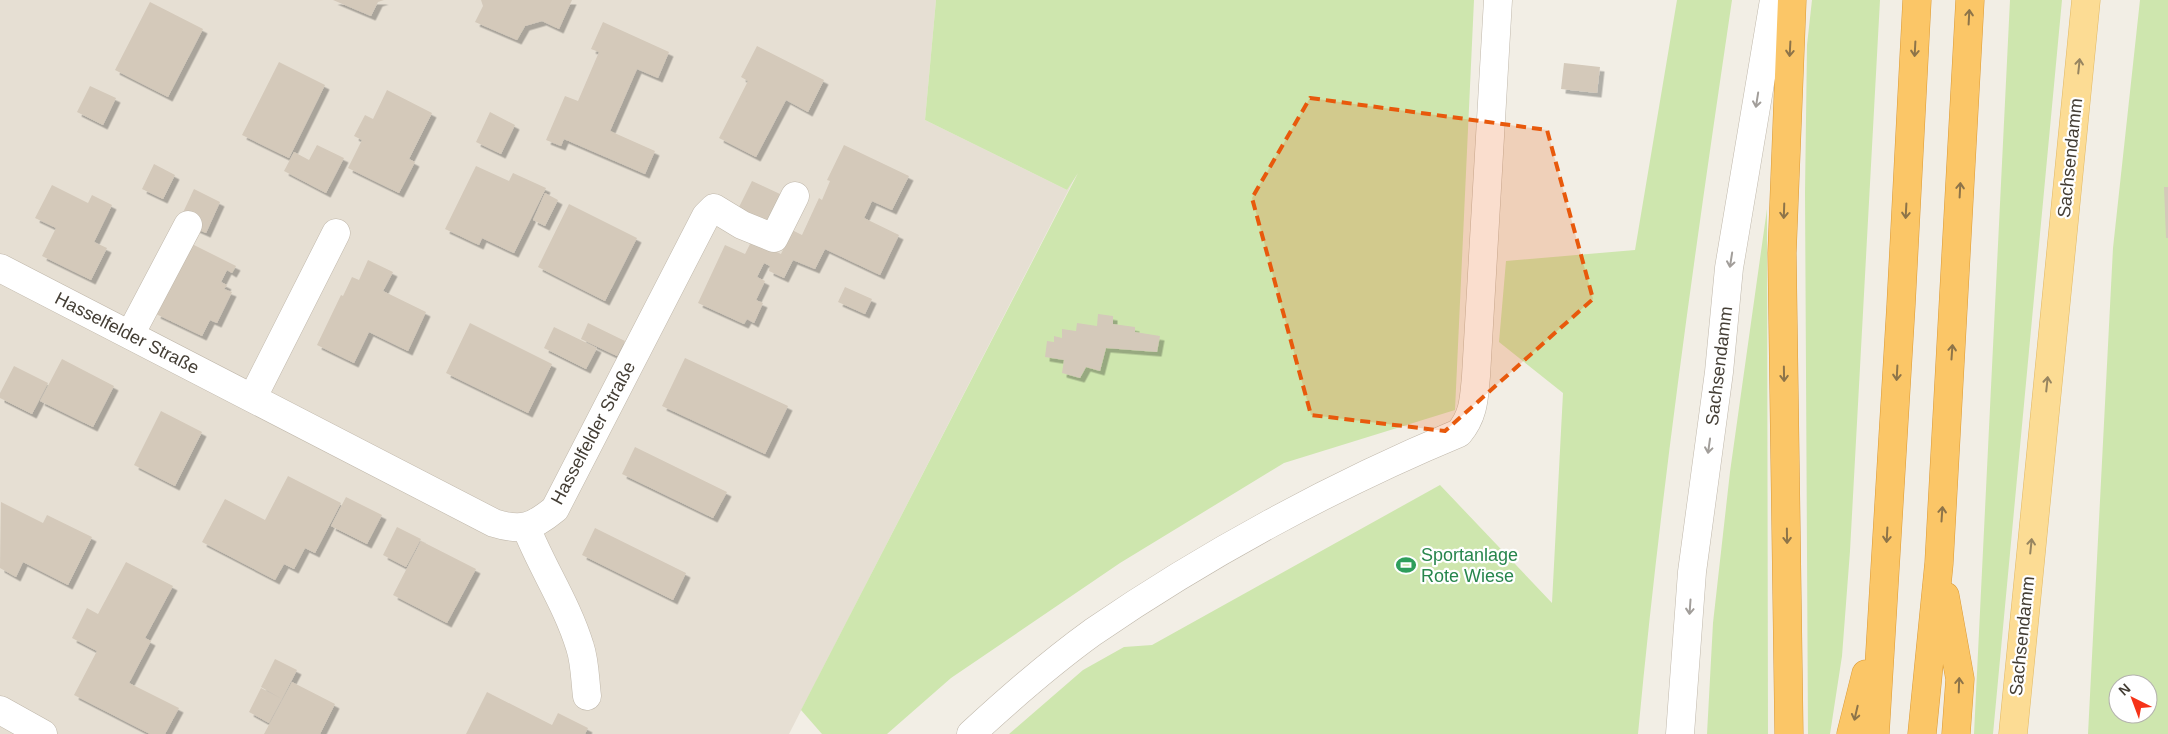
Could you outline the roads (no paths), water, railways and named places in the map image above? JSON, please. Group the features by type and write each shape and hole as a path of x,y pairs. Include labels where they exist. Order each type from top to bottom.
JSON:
{"highway":[{"path":"1789,734 1782,253 1792,0"},
{"path":"1875,734 1917,0"},
{"path":"1922,734 1938,563 1970,0"},
{"path":"1938,563 1960,679 1956,734"},
{"path":"1851,734 1884,597"}],"main road":[{"name":"Sachsendamm","path":"2012,734 2086,0"}],"street":[{"path":"971,734 1024,686 1093,633 1216,555 1335,490 1459,433 1469,422 1474,407 1498,0"},
{"name":"Sachsendamm","path":"1680,734 1692,572 1719,372 1729,268 1774,0"},
{"name":"Hasselfelder Straße","path":"0,268 253,397 494,524 512,529 526,527 542,520 555,508 706,216 714,208 742,225 774,238 795,196"},
{"path":"130,335 188,225"},
{"path":"253,397 336,233"},
{"path":"526,527 537,555 559,594 580,648 587,696"},
{"path":"0,710 43,734"}],"place":[{"name":"Sportanlage Rote Wiese","path":"1406,565"}]}
